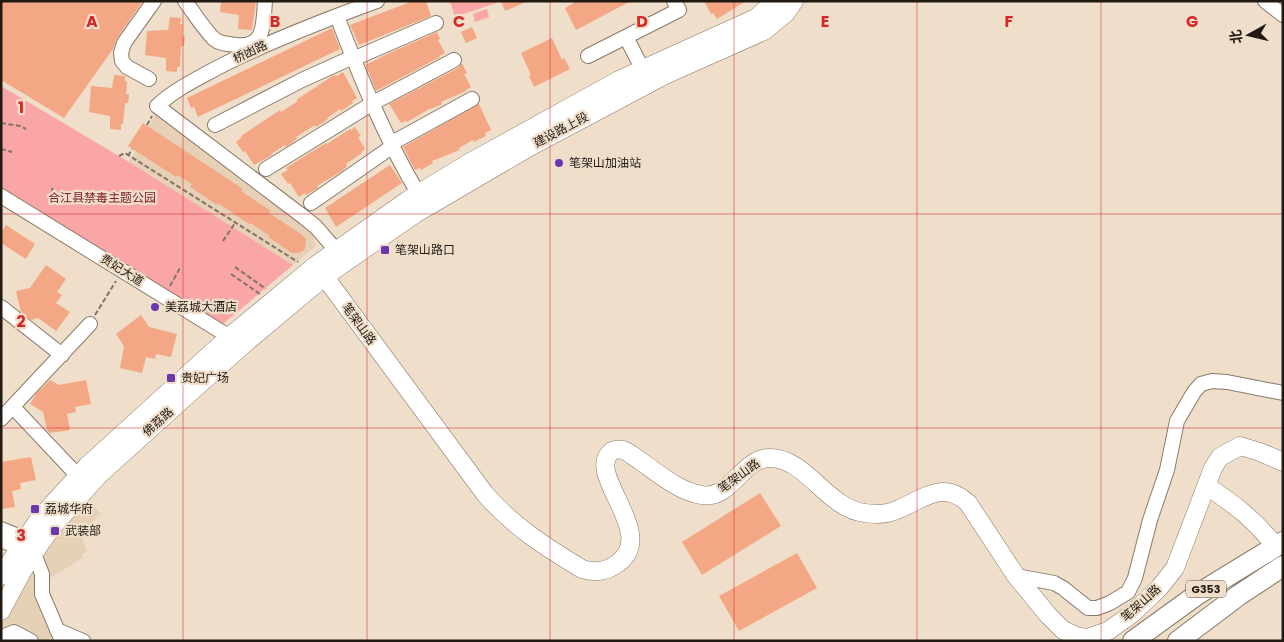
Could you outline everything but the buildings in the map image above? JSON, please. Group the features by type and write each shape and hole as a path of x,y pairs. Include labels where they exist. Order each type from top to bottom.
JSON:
{"highway":[{"name":"G353","path":"1133,641 1198,594 1279,544"},
{"name":"G353","path":"1178,641 1238,595 1283,566"}],"main road":[{"name":"建设路上段","path":"341,255 418,193 526,130 646,76 764,31 781,4"},
{"name":"建设路上段","path":"341,255 542,140 646,76"},
{"name":"佛荔路","path":"1,576 26,547 53,526 100,474 313,268 341,255"},
{"name":"笔架山路","path":"313,268 484,494 523,532 582,569 594,572 608,569 620,562 630,548 626,520 605,468 605,462 609,454 619,449 687,491 704,496 712,495 727,488 750,466 769,458 791,464 839,504 861,513 877,514 892,512 931,494 940,492 960,496 968,502 1016,576 1048,615 1063,630 1076,636 1087,638 1108,631 1133,613 1160,587 1175,568 1213,468 1220,457 1240,446 1283,462"},
{"name":"佛荔路","path":"1,611 23,570 26,547 39,519 78,476 236,341"},
{"path":"1207,486 1243,511 1279,544"}],"street":[{"path":"149,79 127,67 122,61 121,53 124,43 154,1"},
{"path":"185,1 217,42 242,46 253,43 262,33 265,1"},
{"name":"桥凼路","path":"341,255 305,218 157,106 166,98 195,80 280,38 377,1"},
{"path":"588,56 679,10 674,1"},
{"path":"1265,1 1283,15"},
{"path":"337,16 353,58 392,145 418,193"},
{"path":"215,126 302,80 436,23"},
{"path":"626,37 646,76"},
{"path":"266,169 373,103 454,60"},
{"path":"311,204 392,145 472,98"},
{"name":"贵妃大道","path":"1,196 236,341"},
{"path":"1,307 62,354"},
{"path":"1,419 90,324"},
{"path":"1016,576 1054,583 1088,608 1097,608 1110,603 1128,592 1135,578 1150,520 1167,470 1177,421 1194,392 1201,384 1212,381 1227,382 1283,393"},
{"path":"12,407 78,476"},
{"path":"1,529 26,547 42,574 42,594 59,635 83,641"},
{"path":"1,540 26,547"},
{"path":"4,641 7,635 14,632 30,641"}],"path":[{"path":"1,123 20,126 26,129"},
{"path":"1,149 12,152"},
{"path":"128,156 132,149"},
{"path":"120,156 125,153 235,223 313,268"},
{"path":"52,188 54,195 57,195"},
{"path":"201,207 204,203"},
{"path":"223,241 235,223"},
{"path":"235,267 268,290"},
{"path":"164,296 180,268"},
{"path":"90,324 122,270"},
{"path":"231,274 261,295"}],"shaded area":[{"path":"157,112 305,224 312,233 316,246 293,265 129,162"},
{"path":"94,506 101,514 85,528 79,530 87,551 82,555 83,558 50,578 47,583 53,607 71,641 1,641 1,622 16,592 71,512"}],"green space":[{"path":"450,1 495,1 496,3 455,17"},
{"path":"487,9 489,17 475,22 473,14"},
{"name":"合江县禁毒主题公园","path":"1,86 129,162 293,265 223,324 1,190"}],"place":[{"name":"笔架山加油站","path":"559,163"},
{"name":"笔架山路口","path":"385,250"},
{"name":"美荔城大酒店","path":"155,307"},
{"name":"贵妃广场","path":"171,378"},
{"name":"荔城华府","path":"35,509"},
{"name":"武装部","path":"55,531"}]}
